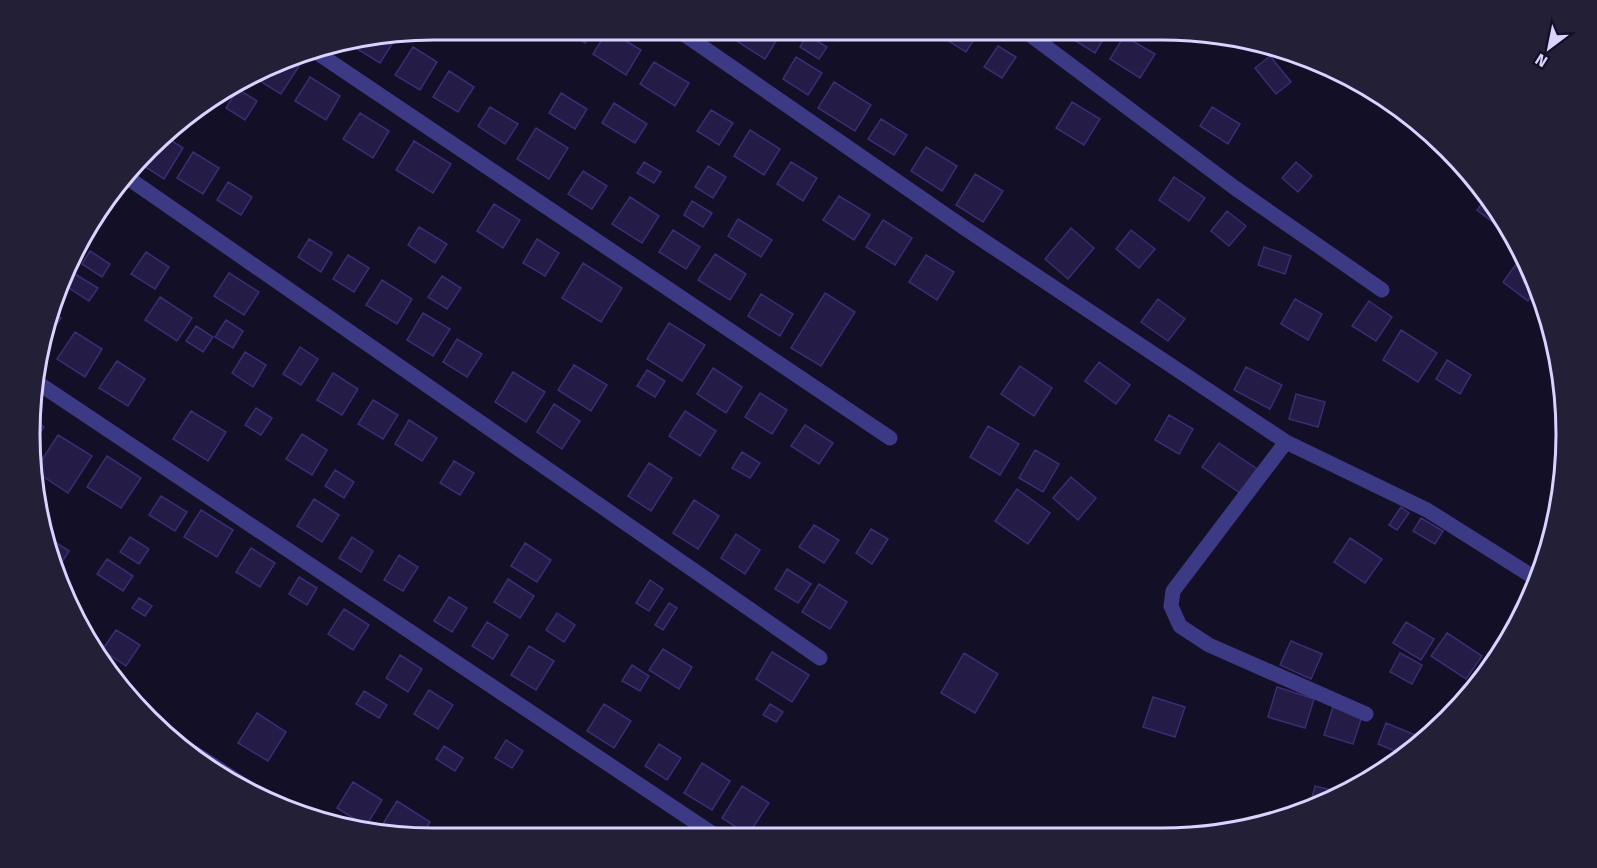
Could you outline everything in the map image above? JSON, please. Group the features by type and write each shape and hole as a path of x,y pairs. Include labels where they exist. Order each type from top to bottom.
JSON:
{"street":[{"path":"692,40 966,229 1286,442 1427,510 1531,575"},
{"path":"1037,40 1235,188 1382,290"},
{"path":"323,57 890,438"},
{"path":"133,181 820,658"},
{"path":"44,387 704,828"},
{"path":"1286,442 1173,591 1171,606 1180,626 1209,645 1366,714"}],"building":[{"path":"602,40 624,40 641,50 626,75 593,54"},
{"path":"735,40 777,40 765,59"},
{"path":"804,40 815,40 827,47 819,59 800,47"},
{"path":"947,40 973,40 966,52"},
{"path":"1074,40 1103,40 1095,53"},
{"path":"1122,40 1131,40 1155,54 1140,78 1110,59"},
{"path":"393,43 380,63 356,48"},
{"path":"998,46 1016,57 1002,78 984,67"},
{"path":"413,47 437,62 420,90 395,75"},
{"path":"1270,56 1291,82 1276,94 1255,68"},
{"path":"796,57 822,73 808,95 783,79"},
{"path":"654,62 689,83 675,106 640,84"},
{"path":"297,65 299,66 281,94 260,81"},
{"path":"449,71 474,87 458,112 433,97"},
{"path":"310,77 340,96 326,120 295,101"},
{"path":"834,82 871,105 855,131 818,108"},
{"path":"241,91 257,101 245,120 226,108 234,95"},
{"path":"561,93 587,109 575,129 549,113"},
{"path":"1072,102 1100,119 1084,145 1056,128"},
{"path":"614,103 647,124 635,143 602,123"},
{"path":"490,107 518,124 505,144 478,126"},
{"path":"1212,107 1240,124 1228,144 1200,126"},
{"path":"711,110 733,123 719,145 697,131"},
{"path":"360,113 389,131 373,158 343,139"},
{"path":"881,119 907,135 894,155 868,139"},
{"path":"536,128 568,148 549,179 517,159"},
{"path":"750,130 780,149 764,175 734,156"},
{"path":"172,141 183,148 164,179 146,167"},
{"path":"414,141 451,164 433,193 396,170"},
{"path":"926,147 957,166 942,191 911,171"},
{"path":"193,152 219,168 203,194 177,178"},
{"path":"644,162 661,172 654,183 637,173"},
{"path":"791,162 817,178 803,201 777,184"},
{"path":"1296,162 1312,176 1298,192 1282,178"},
{"path":"708,166 726,177 713,198 695,187"},
{"path":"583,171 607,186 592,209 568,194"},
{"path":"975,174 1003,191 983,222 956,205"},
{"path":"1174,177 1205,198 1189,221 1159,200"},
{"path":"228,182 252,197 241,215 217,200"},
{"path":"839,196 870,215 854,240 823,220"},
{"path":"630,197 659,216 642,243 612,224"},
{"path":"692,201 712,213 703,227 684,215"},
{"path":"1482,203 1496,225 1477,210"},
{"path":"494,204 520,220 503,248 477,231"},
{"path":"1227,211 1246,226 1229,246 1211,231"},
{"path":"738,219 772,240 761,257 728,236"},
{"path":"883,220 912,238 895,265 866,247"},
{"path":"419,227 447,244 435,263 408,245"},
{"path":"1071,228 1094,248 1068,279 1045,259"},
{"path":"673,230 700,247 686,269 659,252"},
{"path":"1131,230 1155,249 1139,268 1116,249"},
{"path":"309,239 332,253 321,272 298,257"},
{"path":"537,239 559,253 545,276 523,263"},
{"path":"1264,247 1291,256 1285,274 1258,265"},
{"path":"90,251 110,264 102,277 82,264"},
{"path":"146,252 169,267 155,289 131,274"},
{"path":"715,254 746,274 730,300 698,280"},
{"path":"348,255 369,268 354,292 333,279"},
{"path":"926,255 954,272 937,300 909,282"},
{"path":"583,263 622,288 601,322 562,298"},
{"path":"1517,263 1532,296 1528,301 1503,282"},
{"path":"229,273 259,292 244,315 214,296"},
{"path":"74,274 98,288 89,301 68,288"},
{"path":"442,276 461,288 447,309 428,297"},
{"path":"382,280 412,299 397,324 366,305"},
{"path":"825,293 855,312 821,366 791,348"},
{"path":"761,294 793,314 780,336 748,316"},
{"path":"160,297 192,318 177,341 145,320"},
{"path":"1158,299 1185,319 1168,341 1141,322"},
{"path":"1295,299 1322,314 1308,340 1281,324"},
{"path":"1369,301 1392,317 1376,341 1352,326"},
{"path":"423,313 450,329 433,356 407,340"},
{"path":"226,320 243,331 233,348 215,337"},
{"path":"669,323 705,345 682,381 647,359"},
{"path":"196,326 213,337 203,352 186,341"},
{"path":"1401,330 1437,353 1418,382 1383,360"},
{"path":"75,332 102,349 85,377 57,359"},
{"path":"457,339 482,354 467,377 443,362"},
{"path":"300,347 318,359 301,385 283,374"},
{"path":"245,352 266,365 253,387 232,373"},
{"path":"1447,360 1471,375 1460,394 1436,379"},
{"path":"117,361 145,379 128,406 99,388"},
{"path":"1099,362 1130,385 1116,404 1085,381"},
{"path":"574,365 607,385 591,411 558,390"},
{"path":"1020,366 1052,388 1034,416 1001,394"},
{"path":"1246,367 1282,385 1270,409 1234,390"},
{"path":"713,368 742,387 726,413 697,394"},
{"path":"647,370 665,381 655,397 637,386"},
{"path":"513,372 545,392 526,422 495,402"},
{"path":"333,373 358,389 342,415 317,400"},
{"path":"760,393 787,410 772,434 745,417"},
{"path":"1296,394 1325,402 1318,427 1289,419"},
{"path":"373,400 398,415 383,439 358,424"},
{"path":"554,404 580,421 562,449 537,432"},
{"path":"256,408 272,418 261,435 245,425"},
{"path":"191,411 226,432 208,461 173,439"},
{"path":"685,411 716,431 700,456 669,436"},
{"path":"1169,415 1193,429 1179,454 1155,440"},
{"path":"409,420 437,438 422,461 395,444"},
{"path":"805,425 833,443 819,464 791,446"},
{"path":"988,426 1019,444 1000,475 970,457"},
{"path":"302,434 327,450 312,475 286,459"},
{"path":"58,435 92,456 68,493 43,476 41,461"},
{"path":"1219,443 1257,469 1240,493 1202,467"},
{"path":"1035,450 1059,464 1043,492 1019,478"},
{"path":"742,452 760,463 750,478 732,468"},
{"path":"107,456 141,478 121,508 87,487"},
{"path":"454,461 474,473 460,495 440,483"},
{"path":"649,463 672,478 651,511 628,496"},
{"path":"335,470 354,482 344,498 325,486"},
{"path":"1071,477 1096,498 1078,520 1053,498"},
{"path":"1017,489 1050,513 1028,544 995,521"},
{"path":"161,496 187,512 175,531 149,515"},
{"path":"314,499 339,515 322,542 297,526"},
{"path":"694,500 719,516 698,549 673,533"},
{"path":"1401,507 1409,513 1397,530 1389,525"},
{"path":"201,510 233,530 217,557 184,537"},
{"path":"1421,518 1443,531 1435,544 1413,531"},
{"path":"814,525 839,540 824,563 799,547"},
{"path":"871,529 888,539 872,564 856,553"},
{"path":"736,534 760,550 745,574 721,558"},
{"path":"130,537 149,549 139,564 120,552"},
{"path":"352,537 373,551 361,572 339,558"},
{"path":"1350,538 1382,559 1365,583 1334,562"},
{"path":"56,542 69,551 62,562"},
{"path":"525,543 551,560 537,582 511,566"},
{"path":"251,548 275,563 260,587 236,572"},
{"path":"399,555 418,567 403,591 384,580"},
{"path":"107,559 133,576 123,591 97,574"},
{"path":"787,569 811,584 798,603 775,589"},
{"path":"299,577 317,588 307,605 289,594"},
{"path":"508,579 534,596 520,618 494,602"},
{"path":"650,580 663,589 649,611 636,603"},
{"path":"819,584 847,602 830,629 802,612"},
{"path":"449,597 467,608 452,632 434,621"},
{"path":"139,598 152,606 145,616 132,608"},
{"path":"669,603 677,608 663,630 655,625"},
{"path":"344,609 369,625 353,650 328,634"},
{"path":"557,613 575,625 564,642 546,630"},
{"path":"487,622 508,635 493,659 472,646"},
{"path":"1406,622 1434,639 1421,660 1393,643"},
{"path":"116,630 140,645 126,666 107,654 104,648"},
{"path":"1447,633 1482,656 1466,679 1431,656"},
{"path":"1291,641 1322,654 1311,679 1280,665"},
{"path":"529,646 554,661 536,690 511,675"},
{"path":"663,649 692,667 679,689 649,670"},
{"path":"772,652 809,675 792,702 756,679"},
{"path":"964,653 998,674 975,713 941,693"},
{"path":"1400,653 1422,665 1412,684 1390,672"},
{"path":"400,655 422,669 408,692 386,678"},
{"path":"632,665 649,676 640,691 622,681"},
{"path":"1277,687 1314,699 1305,728 1268,717"},
{"path":"429,690 453,705 438,729 414,714"},
{"path":"364,691 387,705 379,718 356,704"},
{"path":"1153,697 1185,707 1175,737 1143,727"},
{"path":"604,704 631,721 614,748 587,731"},
{"path":"770,704 783,712 776,722 763,715"},
{"path":"1333,707 1362,716 1353,744 1324,735"},
{"path":"257,713 286,732 268,761 238,743"},
{"path":"1386,723 1416,735 1396,751 1378,744"},
{"path":"506,740 523,751 512,768 495,758"},
{"path":"659,744 681,758 667,780 645,766"},
{"path":"444,746 463,758 455,771 436,759"},
{"path":"702,763 730,781 712,810 684,793"},
{"path":"353,782 382,800 369,822 356,820 337,808"},
{"path":"742,786 769,803 753,828 737,828 722,818"},
{"path":"1315,786 1331,790 1314,798 1312,799"},
{"path":"397,801 430,822 427,828 383,824"}]}
